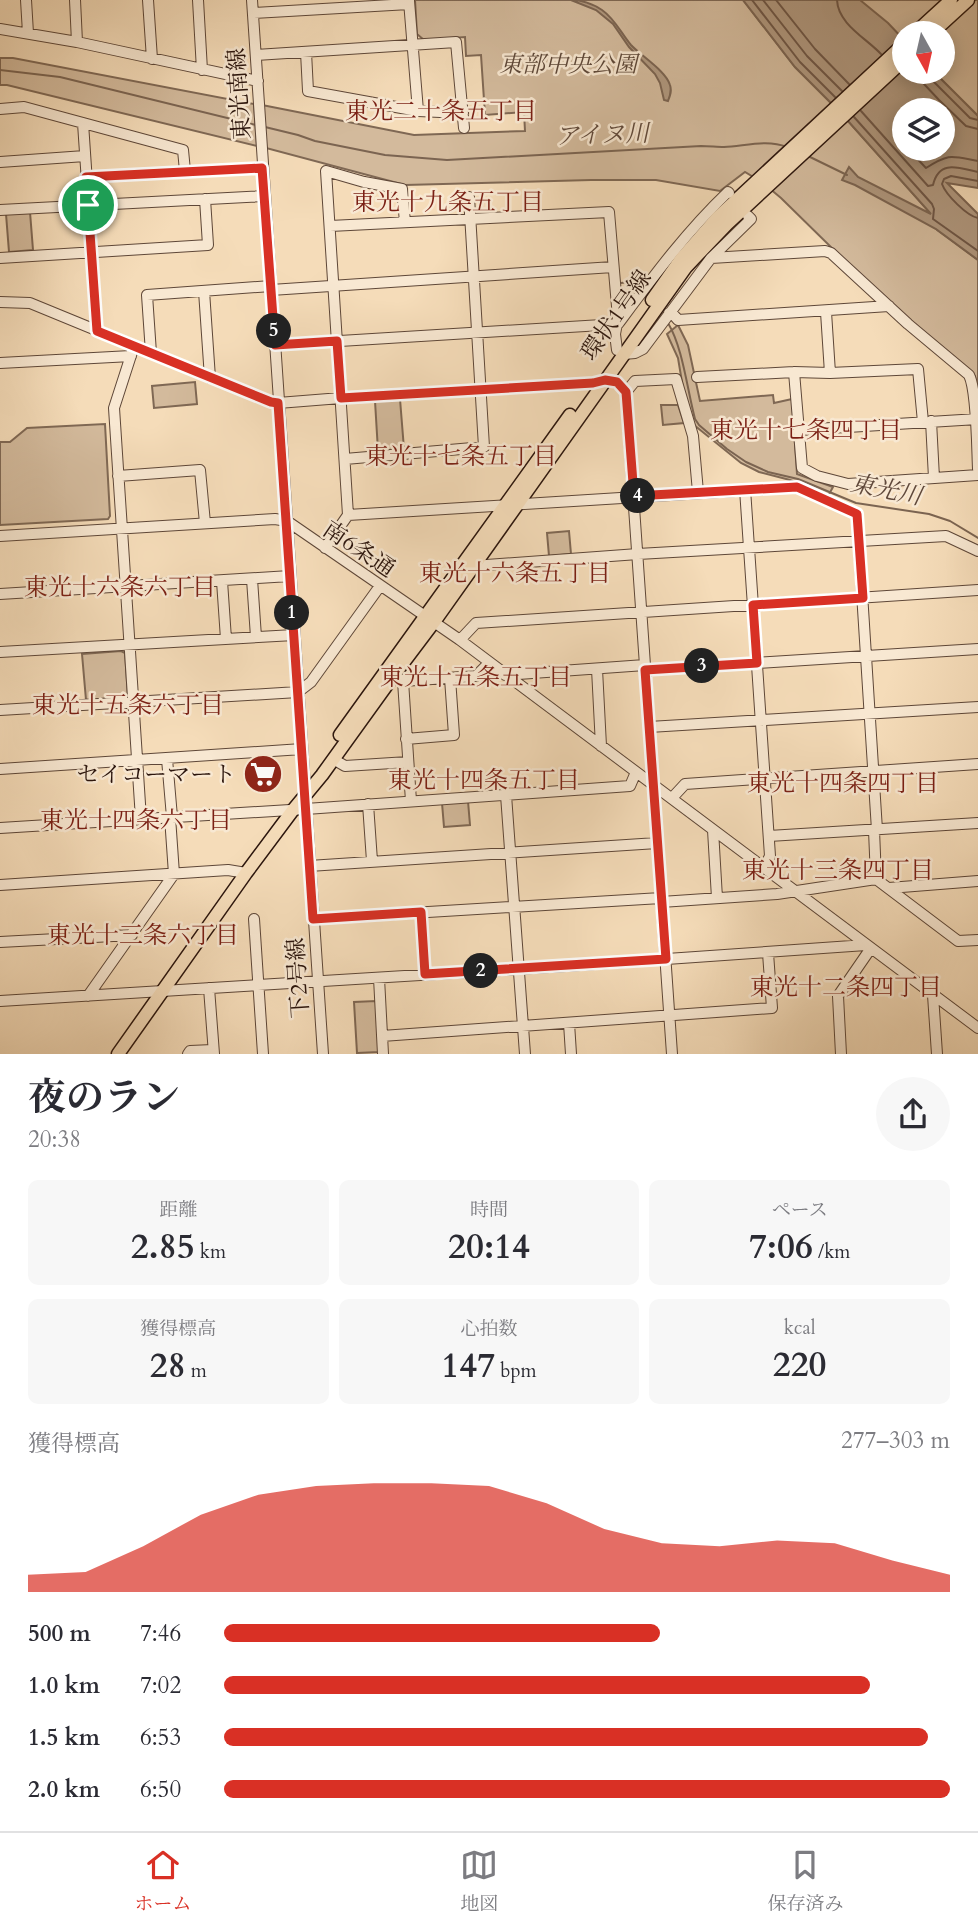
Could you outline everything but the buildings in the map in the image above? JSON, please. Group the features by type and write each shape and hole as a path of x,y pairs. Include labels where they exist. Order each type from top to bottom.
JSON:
{"main road":[{"path":"928,21 951,0"},
{"path":"945,21 968,0"},
{"path":"762,183 892,56"},
{"path":"762,183 892,70"},
{"name":"環状1号線","path":"118,1054 246,873 301,805 394,675 620,352 681,259 718,218 762,183"},
{"name":"環状1号線","path":"301,805 318,767 394,675"}],"street":[{"path":"26,0 28,33"},
{"path":"75,0 77,42"},
{"path":"148,0 152,59"},
{"path":"198,0 202,70"},
{"name":"東光南線","path":"252,0 287,522"},
{"path":"253,13 409,2 418,111"},
{"path":"0,29 77,42 258,81"},
{"path":"256,55 456,42 464,128"},
{"path":"306,52 309,91 418,111 463,113"},
{"path":"0,109 24,107 183,150 185,172"},
{"path":"83,123 97,331"},
{"path":"0,162 85,156"},
{"path":"86,177 262,168"},
{"path":"325,548 348,515 327,171 364,182 402,188 405,222"},
{"path":"729,192 700,218 668,256 618,324 615,334 620,352 635,353 643,349 711,258 750,217"},
{"path":"0,210 264,195"},
{"path":"345,459 484,447 469,197"},
{"path":"0,258 208,245 205,199"},
{"path":"330,226 609,212 618,324"},
{"path":"711,258 825,251 831,253 969,375 972,380 976,418 978,469"},
{"path":"150,353 148,295 613,267"},
{"path":"204,291 210,378"},
{"path":"0,302 30,303 97,331 132,351"},
{"path":"669,313 678,320 889,306"},
{"path":"826,312 830,373"},
{"path":"275,345 618,324"},
{"path":"132,351 114,408 141,819"},
{"path":"0,363 132,351 150,353 278,403 599,381 617,382 626,392 672,1054"},
{"path":"697,377 918,369 934,478"},
{"path":"794,372 802,468 817,477 848,484 978,475"},
{"path":"626,392 635,382 676,379 693,436 698,492"},
{"path":"799,430 976,418"},
{"path":"118,476 200,470 205,523"},
{"path":"348,515 797,487 857,514 874,771 876,879"},
{"path":"745,489 769,836 770,856 764,868"},
{"path":"0,536 275,519 287,522"},
{"name":"南6条通","path":"287,522 460,640 978,1028"},
{"name":"下2号線","path":"287,522 302,749 301,805 309,866 323,1054"},
{"path":"470,563 946,536 978,551"},
{"path":"0,594 290,576"},
{"path":"252,579 257,637"},
{"path":"222,581 226,639"},
{"path":"0,710 298,692 310,682 380,586"},
{"path":"460,640 476,623 978,590"},
{"path":"0,652 294,635"},
{"path":"505,675 978,649"},
{"path":"411,801 406,738 394,675 450,678 476,676 489,663"},
{"path":"597,668 601,746"},
{"path":"406,738 454,735 450,678"},
{"path":"649,727 978,706"},
{"path":"0,769 302,749"},
{"path":"88,996 174,874 167,759"},
{"path":"334,759 345,766 408,762"},
{"path":"672,798 685,783 978,764"},
{"path":"0,828 301,805 368,804 630,786 636,772"},
{"path":"506,795 525,1054"},
{"path":"368,804 372,861"},
{"path":"769,836 978,823"},
{"path":"713,830 717,898"},
{"path":"309,866 657,843"},
{"path":"0,885 228,870 246,873"},
{"path":"313,919 514,906 777,894 876,879 958,941 978,940"},
{"path":"889,888 978,881"},
{"path":"421,912 425,974"},
{"path":"254,919 263,1054"},
{"path":"0,942 132,934"},
{"path":"0,1002 869,947"},
{"path":"841,1054 838,996 869,947"},
{"path":"382,1036 772,1008 768,953"},
{"path":"379,978 383,1054"},
{"path":"187,1054 190,1051 214,1052 209,988"},
{"path":"933,995 936,1054"},
{"path":"569,1023 571,1054"}],"green space":[{"name":"東部中央公園","path":"415,0 743,0 795,67 840,112 933,216 937,230 978,260 978,396 975,376 889,304 781,198 745,172 720,191 656,180 405,185 266,148 262,105 414,135 525,131 524,112 485,115 481,55 466,56 465,37 424,40 417,34"},
{"path":"805,0 978,0 978,116 946,84 956,84 956,21 892,21 892,44"},
{"path":"0,58 13,58 254,104 257,146 0,85"},
{"path":"30,212 33,250 9,252 6,214"},
{"path":"678,325 688,345 700,401 773,395 774,403 792,399 797,474 833,487 828,496 741,463 694,425 683,388 678,358 667,334"},
{"path":"195,382 197,404 154,408 152,386"},
{"path":"400,399 404,449 378,451 375,401"},
{"path":"661,405 678,405 684,423 663,425"},
{"path":"105,424 108,519 0,525 0,442 10,442 27,428"},
{"path":"569,531 571,554 549,556 547,533"},
{"path":"125,653 128,697 86,700 82,654"},
{"path":"468,801 470,825 444,827 442,803"},
{"path":"376,1001 379,1052 357,1053 354,1002"}],"water":[{"path":"571,0 591,4 611,18 631,45 668,80 671,89 668,101 664,100 655,74 629,47 613,24 596,10"},
{"path":"743,0 860,0 892,27 892,84 946,84 978,116 978,188 947,183 978,214 978,260 936,229 842,180 849,167 858,177 931,214 840,112 795,67"}],"waterway":[{"name":"アイヌ川","path":"0,70 60,77 256,125"},
{"name":"アイヌ川","path":"265,127 315,141 385,155 447,160 764,143 787,147"},
{"name":"アイヌ川","path":"808,156 847,175"},
{"name":"東光川","path":"621,283 644,280"},
{"name":"東光川","path":"668,323 681,356 695,419 727,449 768,472 798,479 856,503 929,514 950,521 978,538"}],"place":[{"name":"セイコーマート","path":"263,774"}],"district":[{"name":"東光二十条五丁目","path":"441,111"},
{"name":"東光十九条五丁目","path":"448,202"},
{"name":"東光十七条四丁目","path":"806,430"},
{"name":"東光十七条五丁目","path":"461,456"},
{"name":"東光十六条五丁目","path":"515,573"},
{"name":"東光十六条六丁目","path":"120,587"},
{"name":"東光十五条五丁目","path":"476,677"},
{"name":"東光十五条六丁目","path":"128,705"},
{"name":"東光十四条五丁目","path":"484,780"},
{"name":"東光十四条四丁目","path":"843,783"},
{"name":"東光十四条六丁目","path":"136,820"},
{"name":"東光十三条四丁目","path":"838,870"},
{"name":"東光十三条六丁目","path":"143,935"},
{"name":"東光十二条四丁目","path":"846,987"}],"route":[{"path":"262,168 275,345 337,341 341,398 593,383 605,380 617,382 626,392 634,496 797,487 857,514 863,598 753,605 757,663 645,670 666,959 425,974 421,912 313,919 278,403 97,331 88,205 86,177 262,168"}]}
